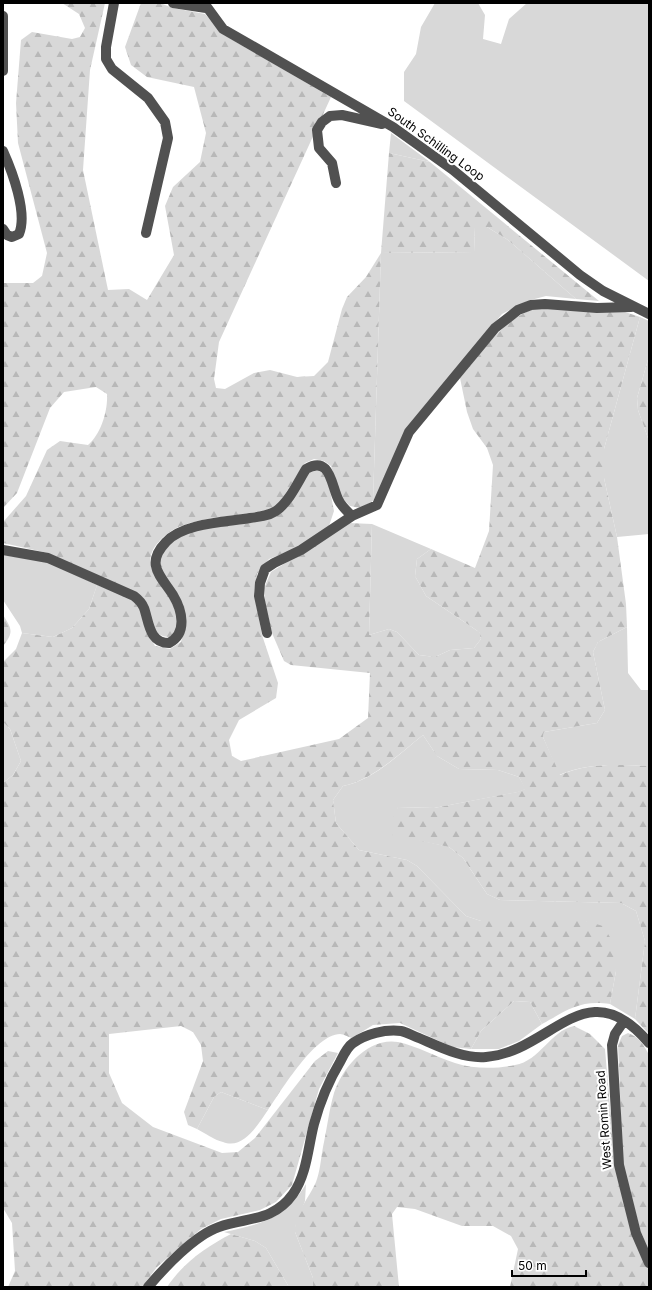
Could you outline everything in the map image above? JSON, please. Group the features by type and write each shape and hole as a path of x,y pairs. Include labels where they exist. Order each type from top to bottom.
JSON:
{"street":[{"path":"114,3 106,47 106,59 112,69 148,98 165,122 168,138 146,233"},
{"path":"173,3 205,5"},
{"name":"South Schilling Loop","path":"205,5 223,28 393,127 453,170 580,275 603,291 631,307 649,314"},
{"path":"3,16 3,71"},
{"path":"336,183 332,163 319,148 317,130 322,122 330,116 342,115 393,127"},
{"path":"3,151 11,167 22,218 22,227 19,234 12,238 3,229"},
{"path":"267,633 259,596 260,582 266,569 274,563 302,550 352,516 377,505 409,432 495,328 518,310 531,306 545,304 597,308 631,307"},
{"path":"3,550 48,558 134,596 143,607 154,637 160,641 169,642 178,636 182,622 178,604 160,578 156,568 155,560 159,549 167,540 179,533 196,527 264,516 277,511 286,501 306,469 318,465 330,474 339,502 352,516"},
{"path":"148,1287 162,1270 203,1235 219,1227 255,1219 275,1212 293,1194 302,1177 314,1124 324,1090 351,1044 380,1031 402,1031 448,1051 476,1057 487,1057 518,1050 566,1020 588,1012 612,1015 624,1021 640,1032 649,1043"},
{"name":"West Romin Road","path":"624,1021 615,1034 612,1045 619,1165 636,1233 649,1263"}],"green space":[{"path":"62,3 105,3 90,70 83,170 108,290 129,289 147,300 174,255 165,206 173,187 200,162 206,133 194,87 147,77 131,65 125,47 141,3 160,3 173,8 205,14 224,35 331,97 219,342 214,379 216,388 225,389 254,373 270,370 297,377 314,376 328,362 342,309 347,297 366,277 381,253 373,501 360,508 350,506 341,497 331,466 324,461 314,459 305,463 274,509 262,512 218,517 189,523 167,534 156,545 151,555 151,565 154,574 173,604 177,616 177,628 170,637 159,634 155,631 146,605 48,553 3,543 4,521 26,496 47,450 60,441 88,445 100,429 105,415 107,401 107,394 96,387 64,392 50,408 17,493 3,508 3,283 33,283 42,276 47,253 18,143 16,103 21,40 32,32 72,39 80,37 85,28 79,14"},
{"path":"435,3 478,3 485,15 483,39 501,44 509,19 527,3 649,3 649,281 404,101 404,72 416,54 421,27"},
{"path":"391,133 430,162 389,153"},
{"path":"389,153 430,162 599,301 576,299 508,240 487,227 475,227 474,252 381,253"},
{"path":"475,226 487,227 508,240 576,299 546,296 527,301 502,314 405,431 378,494 373,501 381,253 474,252"},
{"path":"537,308 625,312 640,317 604,449 604,478 617,537 626,604 627,627 598,642 593,652 605,710 597,723 544,732 543,737 560,775 593,766 649,766 649,1034 635,1019 645,941 636,911 621,903 500,900 487,894 463,858 449,847 392,835 393,818 398,807 434,808 517,792 525,789 519,777 498,770 459,769 437,756 423,735 375,772 354,783 343,786 333,800 336,823 359,850 407,860 417,866 466,916 481,921 586,921 603,926 613,942 616,971 610,1004 590,1003 574,1007 542,1024 530,1002 514,1001 481,1031 471,1049 452,1047 400,1023 373,1025 352,1038 343,1034 330,1036 310,1053 290,1078 268,1110 221,1092 214,1097 197,1129 188,1125 184,1112 203,1061 201,1045 193,1032 181,1026 109,1034 109,1073 122,1103 153,1127 222,1153 238,1152 255,1138 315,1061 328,1051 338,1053 319,1089 292,1185 276,1202 260,1210 221,1219 201,1229 157,1267 142,1287 8,1287 15,1271 12,1223 3,1208 3,783 13,775 21,761 10,729 3,722 3,662 16,649 22,633 53,637 72,628 89,609 97,585 133,599 141,608 147,632 155,646 170,649 181,642 186,625 183,604 160,572 160,559 167,545 179,536 195,530 263,520 308,472 319,470 327,475 334,511 329,526 300,547 269,559 257,574 254,592 262,635 278,683 276,698 239,720 229,740 232,756 241,761 339,739 368,718 370,673 291,665 284,661 272,633 265,603 264,588 271,572 349,523 372,524 369,635 389,629 397,632 419,655 435,657 450,650 474,648 481,639 479,632 426,596 415,576 417,559 431,549 475,568 489,531 493,465 487,448 473,429 467,412 460,378 485,347 503,328 525,313"},
{"path":"640,317 649,321 649,356 637,398 638,410 649,441 649,534 617,537 604,478 604,449"},
{"path":"649,356 649,441 638,410 637,398"},
{"path":"372,524 431,549 417,559 415,576 426,596 479,632 481,639 474,648 450,650 435,657 419,655 397,632 389,629 369,635"},
{"path":"3,555 48,562 97,585 89,609 72,628 53,637 22,633 20,626 3,600"},
{"path":"3,615 10,627 10,634 3,646"},
{"path":"627,627 628,673 641,690 649,690 649,766 593,766 559,775 543,737 544,732 597,723 605,710 593,652 598,642"},
{"path":"3,722 10,729 21,761 13,775 3,783"},
{"path":"423,735 437,756 459,769 498,770 519,777 526,789 518,792 434,808 398,807 393,834 449,847 463,858 487,894 500,900 621,903 636,911 645,941 635,1019 610,1004 616,971 586,921 481,921 466,916 417,866 407,860 359,850 336,823 333,800 343,786 354,783 376,772"},
{"path":"514,1001 530,1002 542,1024 519,1041 499,1049 471,1049 481,1031"},
{"path":"574,1026 590,1034 605,1049 615,1165 632,1233 649,1271 649,1287 510,1287 518,1249 511,1236 493,1226 462,1226 415,1209 397,1207 392,1214 399,1287 313,1287 313,1278 295,1232 295,1225 299,1212 316,1182 334,1093 343,1074 358,1056 376,1044 398,1042 462,1065 492,1068 515,1065 531,1058 551,1039 566,1029"},
{"path":"628,1033 641,1042 649,1055 649,1252 640,1229 623,1166 618,1045 622,1036"},
{"path":"221,1092 268,1110 250,1134 237,1142 231,1143 220,1141 197,1129 214,1097"},
{"path":"306,1184 305,1201 295,1227 295,1232 313,1278 313,1287 289,1287 266,1248 255,1241 224,1232 261,1223 271,1218 290,1205"},
{"path":"231,1234 255,1241 266,1248 289,1287 167,1287 180,1270 196,1256"}]}
